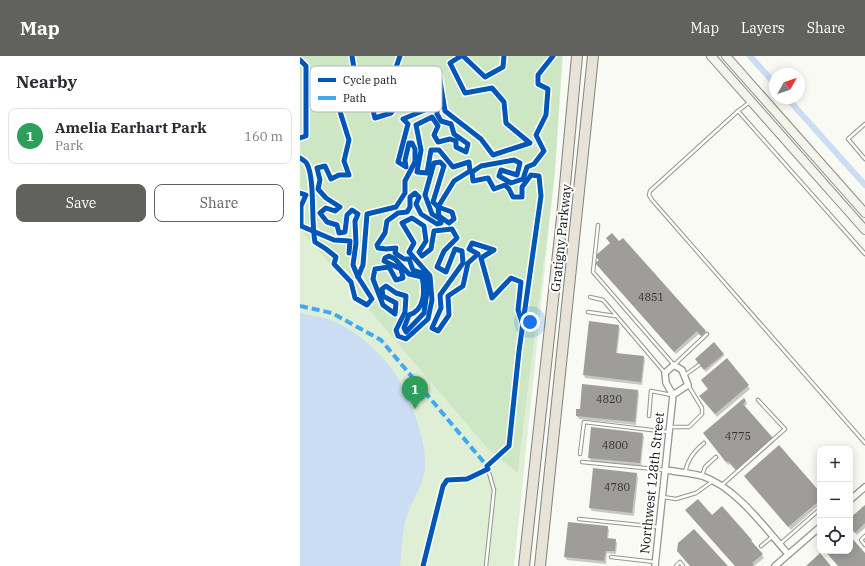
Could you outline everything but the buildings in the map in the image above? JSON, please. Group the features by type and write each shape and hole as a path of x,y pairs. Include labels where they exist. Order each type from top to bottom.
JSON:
{"highway":[{"name":"Gratigny Parkway","path":"524,566 561,224 577,56"},
{"name":"Gratigny Parkway","path":"540,566 592,56"}],"main road":[{"path":"711,56 865,230"},
{"path":"726,56 865,213"},
{"path":"751,101 759,94"}],"street":[{"path":"674,365 682,370 688,385 673,395 666,383 665,373 674,365"},
{"name":"Northwest 128th Street","path":"655,564 666,470 671,402 673,395"},
{"path":"666,470 702,476 721,485 738,498 788,554"},
{"path":"853,497 865,487"},
{"path":"775,566 817,530"}],"lane":[{"path":"751,101 651,189 649,192 650,197 865,443"},
{"path":"738,111 865,254"},
{"path":"865,124 848,139 865,158"},
{"path":"598,225 593,272 674,365 707,334"},
{"path":"590,297 603,300 665,373"},
{"path":"588,312 616,316"},
{"path":"685,375 699,365"},
{"path":"580,454 584,422 669,430 689,427 702,414 702,408 688,385"},
{"path":"649,416 651,390 673,395"},
{"path":"721,485 784,430 758,400"},
{"path":"685,474 686,464 691,456 704,443"},
{"path":"702,476 705,467 716,457"},
{"path":"582,462 666,470"},
{"path":"486,566 494,490 487,466"},
{"path":"662,497 676,499 696,493 713,481"},
{"path":"780,544 817,512"},
{"path":"579,519 659,527"},
{"path":"865,536 860,540 865,545"},
{"path":"762,546 773,537"},
{"path":"611,557 655,564"},
{"path":"676,566 680,562 683,566"}],"green space":[{"path":"300,56 563,56 555,171 514,566 300,566"},
{"path":"300,56 562,56 555,172 518,473 488,449 300,229"}],"water":[{"path":"300,313 333,321 353,332 372,347 395,374 410,402 422,439 425,455 425,467 420,485 405,521 400,566 300,566"}],"waterway":[{"path":"750,56 769,77"},
{"path":"792,104 865,185"}],"marked path":[{"path":"300,306 332,313 381,340 487,466"}],"cycle path":[{"path":"352,56 354,66"},
{"path":"396,66 400,56"},
{"path":"442,93 445,111 481,139 493,155 530,143 506,123 504,102 492,88 465,93 450,63 461,56"},
{"path":"463,56 485,77 503,67 504,56"},
{"path":"487,466 509,446 519,351 541,196 539,176 531,175 522,187 522,197 513,197 505,185 494,189 488,178 473,181 472,172 481,166 514,160 520,163 517,175 501,170 499,176 511,183 523,179 527,167 534,164 544,151 536,135 546,115 548,89 538,84 538,75 553,56"},
{"path":"300,60 306,66 306,136 300,138"},
{"path":"300,158 307,163 311,179 315,242 336,257 334,264 351,282 355,298 367,305 372,299 358,277 353,265 356,243 355,221 358,214 352,210 347,215 345,232 339,233 337,225 327,222 320,213 326,208 335,211 340,207 326,198 318,189 320,180 317,168 325,166 331,179 339,175 349,175 344,161 349,140 340,112"},
{"path":"373,112 375,118 392,112"},
{"path":"358,277 363,265 367,214 396,207 405,193 405,181 415,162 415,149 412,143 409,143 405,160 406,167 398,162 408,124 403,119 420,112"},
{"path":"437,112 441,121 451,124 454,134 468,144 466,152 456,147 456,141 450,139 438,142 434,135 438,126 432,117 416,125 421,150 417,172 427,173 431,150 439,150 453,167 469,162 470,171 454,181 438,207"},
{"path":"438,207 433,202 444,166 440,162 434,163 425,195 432,214 440,219 441,223 437,224 421,214 416,204 419,197 415,193 410,197 410,207 407,212 398,213 387,221 385,233 377,245 378,248 396,248 395,253 404,259 409,259 413,270 425,274 428,284 424,313 406,332 404,328 409,315 418,309 423,299 422,277 409,274 395,259 389,256 385,258 384,261 401,269 403,278 396,280 389,267 375,269 373,279 383,305 395,314 396,303 383,296 382,289 386,286 396,293 406,296 405,312 396,330 398,336 406,339 428,319 432,300 430,276 409,252 414,243 402,223 412,218 424,226 426,241 419,252 422,256 431,249 434,231 452,229 457,238 444,251 437,267 446,272 455,249 462,251 463,263 440,295 441,308 432,328 438,331 449,315 448,296 463,286 468,263 478,254 469,249 472,243 494,250 481,258 492,298 511,278 521,282 518,310 523,325"},
{"path":"300,193 306,195 301,206 301,226 334,240 350,241 349,253"},
{"path":"438,207 452,212 454,219 449,223 439,216 438,207"},
{"path":"423,566 443,486 447,480 467,479 488,469"}],"place":[{"name":"Amelia Earhart Park","path":"415,409"}]}
